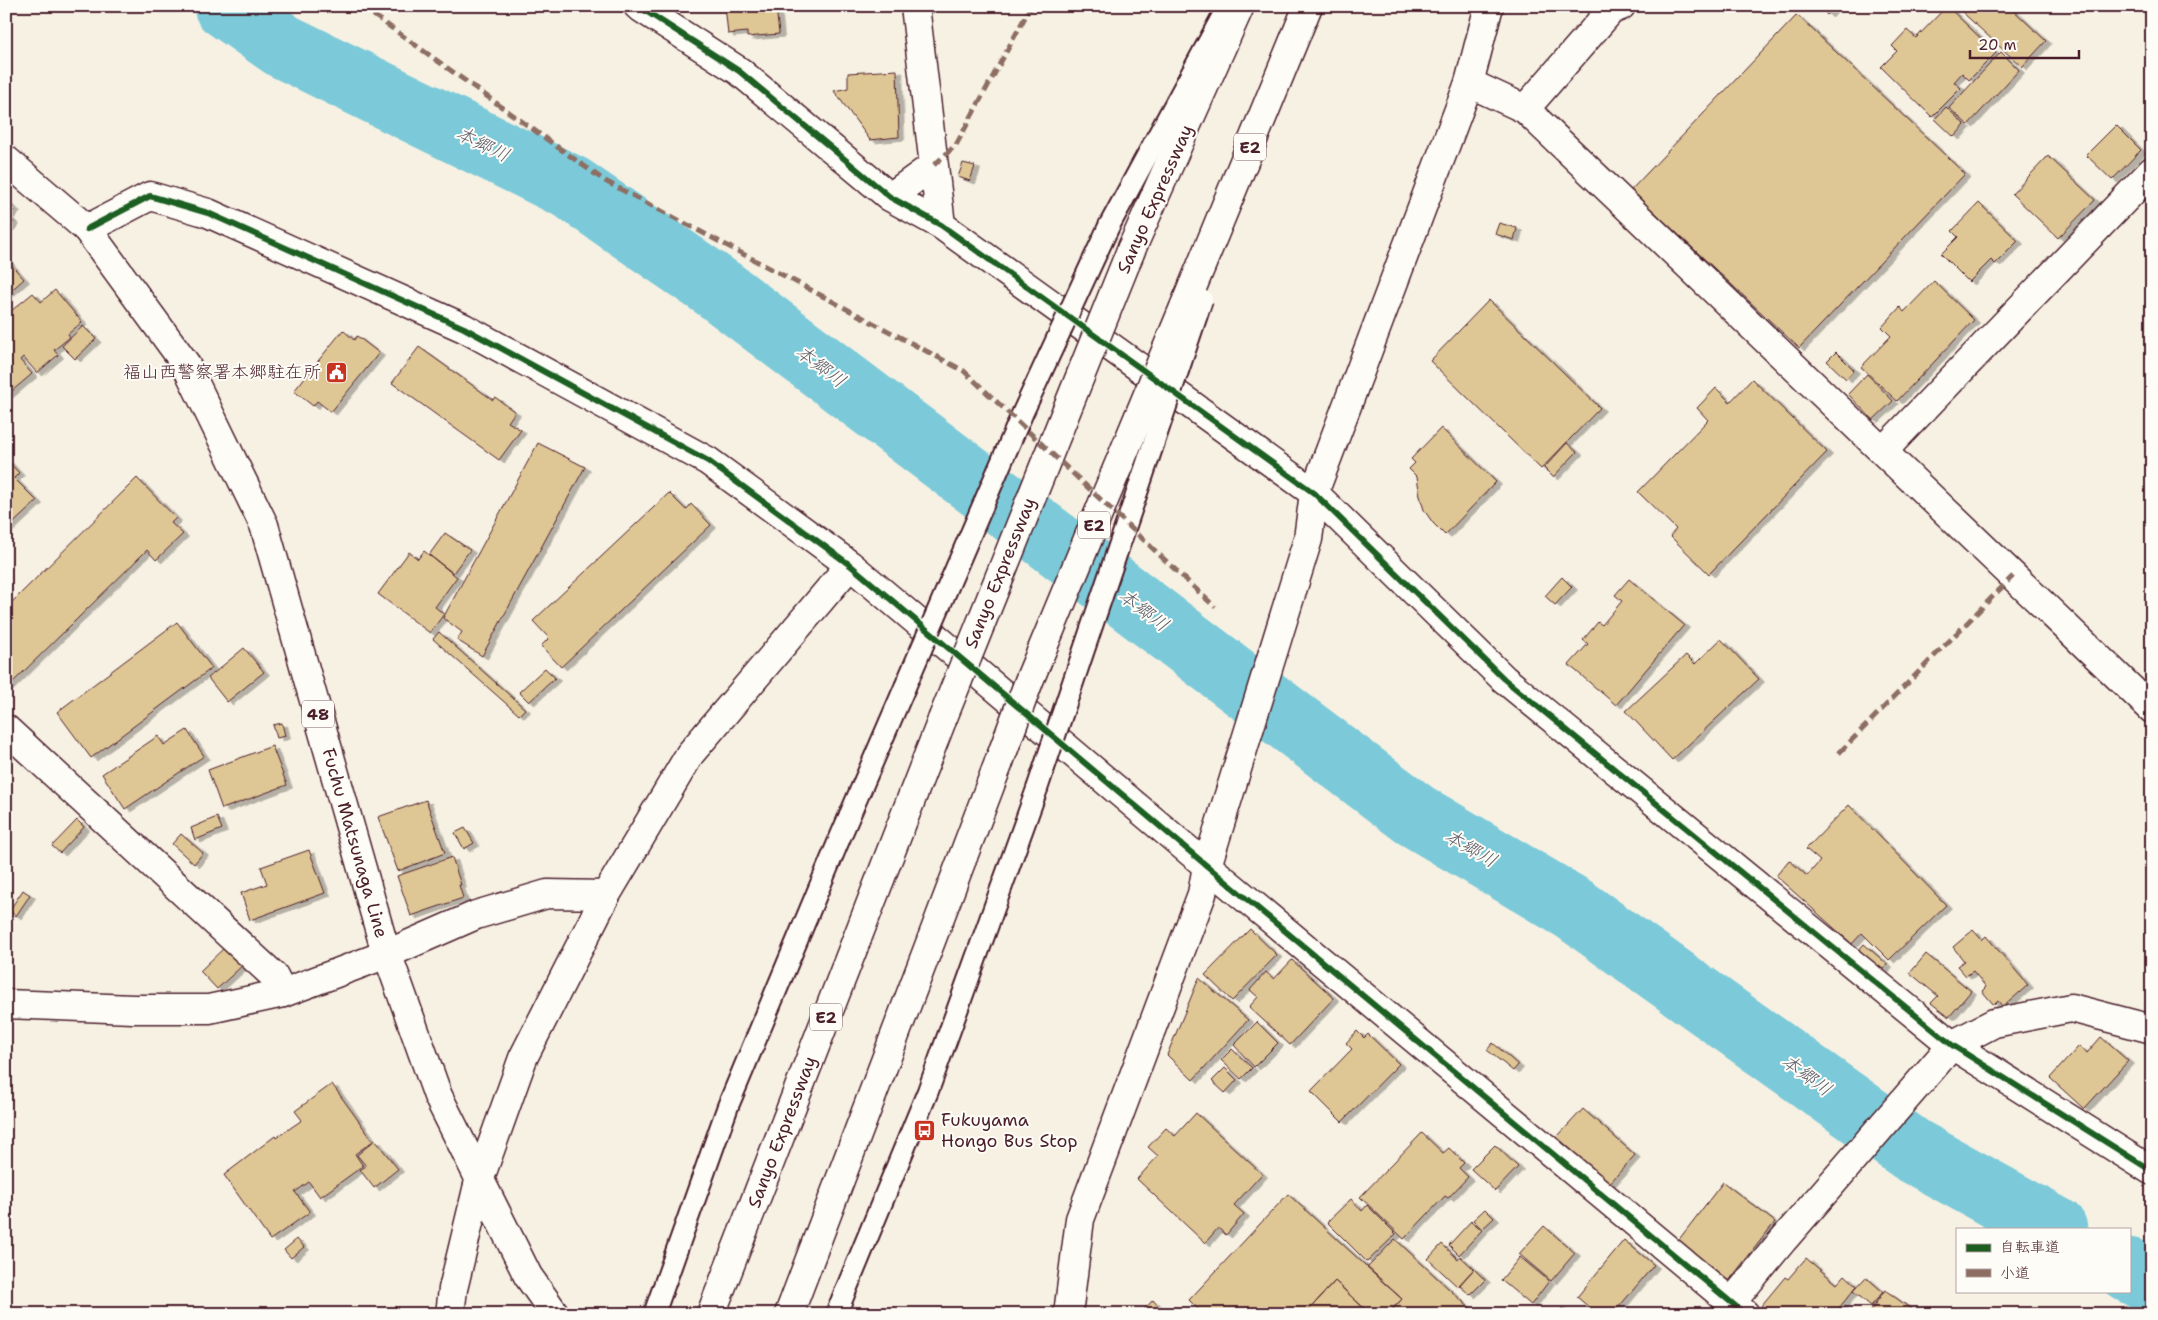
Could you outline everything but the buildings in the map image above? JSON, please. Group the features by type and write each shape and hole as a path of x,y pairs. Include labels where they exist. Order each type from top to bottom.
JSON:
{"main road":[{"path":"638,6 739,71 890,197 941,225 1314,493 1504,678 1944,1054 2152,1171"},
{"path":"916,6 941,225"},
{"name":"Sanyo Expressway","path":"711,1314 942,720 1131,250 1240,6"},
{"name":"E2","path":"789,1314 1029,681 1197,294 1261,121 1308,6"},
{"path":"1068,1314 1080,1219 1202,894 1207,866 1308,540 1314,493 1469,83 1490,6"},
{"path":"1525,109 1611,10 1621,6"},
{"path":"1469,83 1525,109 2152,709"},
{"name":"Fuchu Matsunaga Line","path":"6,160 87,229 185,363 264,525 387,954 438,1096 528,1276 555,1314"},
{"path":"890,197 934,165"},
{"path":"1883,451 2152,171"},
{"path":"87,229 150,196 208,213 464,328 708,460 850,565 1207,866 1738,1308 1783,1240 1944,1054 1994,1024 2071,1008 2152,1029"},
{"path":"450,1314 453,1288 479,1181 523,1058 606,895 690,754 850,565"},
{"path":"6,730 274,976 283,993"},
{"path":"6,1004 133,1009 208,1009 283,993 387,954 476,916 547,894 606,895"}],"lane":[{"path":"654,1314 728,1106 838,842 1022,412 1109,226 1228,6"},
{"path":"836,1314 928,1092 1037,789 1197,294"}],"waterway":[{"name":"本郷川","path":"226,6 283,46 572,188 720,290 1415,815 1574,909 1912,1150 2053,1228"},
{"name":"本郷川","path":"2130,1271 2152,1282"}],"marked path":[{"path":"361,6 605,181 964,371 1215,607"},
{"path":"934,165 956,145 1031,6"},
{"path":"1839,753 2013,576"}],"cycle path":[{"path":"638,6 739,71 890,197 941,225 1314,493 1504,679 1952,1045 2152,1171"},
{"path":"87,229 150,196 208,213 464,328 708,461 850,565 1207,866 1745,1314"}],"place":[{"name":"福山西警察署本郷駐在所","path":"337,372"},
{"name":"Fukuyama Hongo Bus Stop","path":"925,1130"}]}
